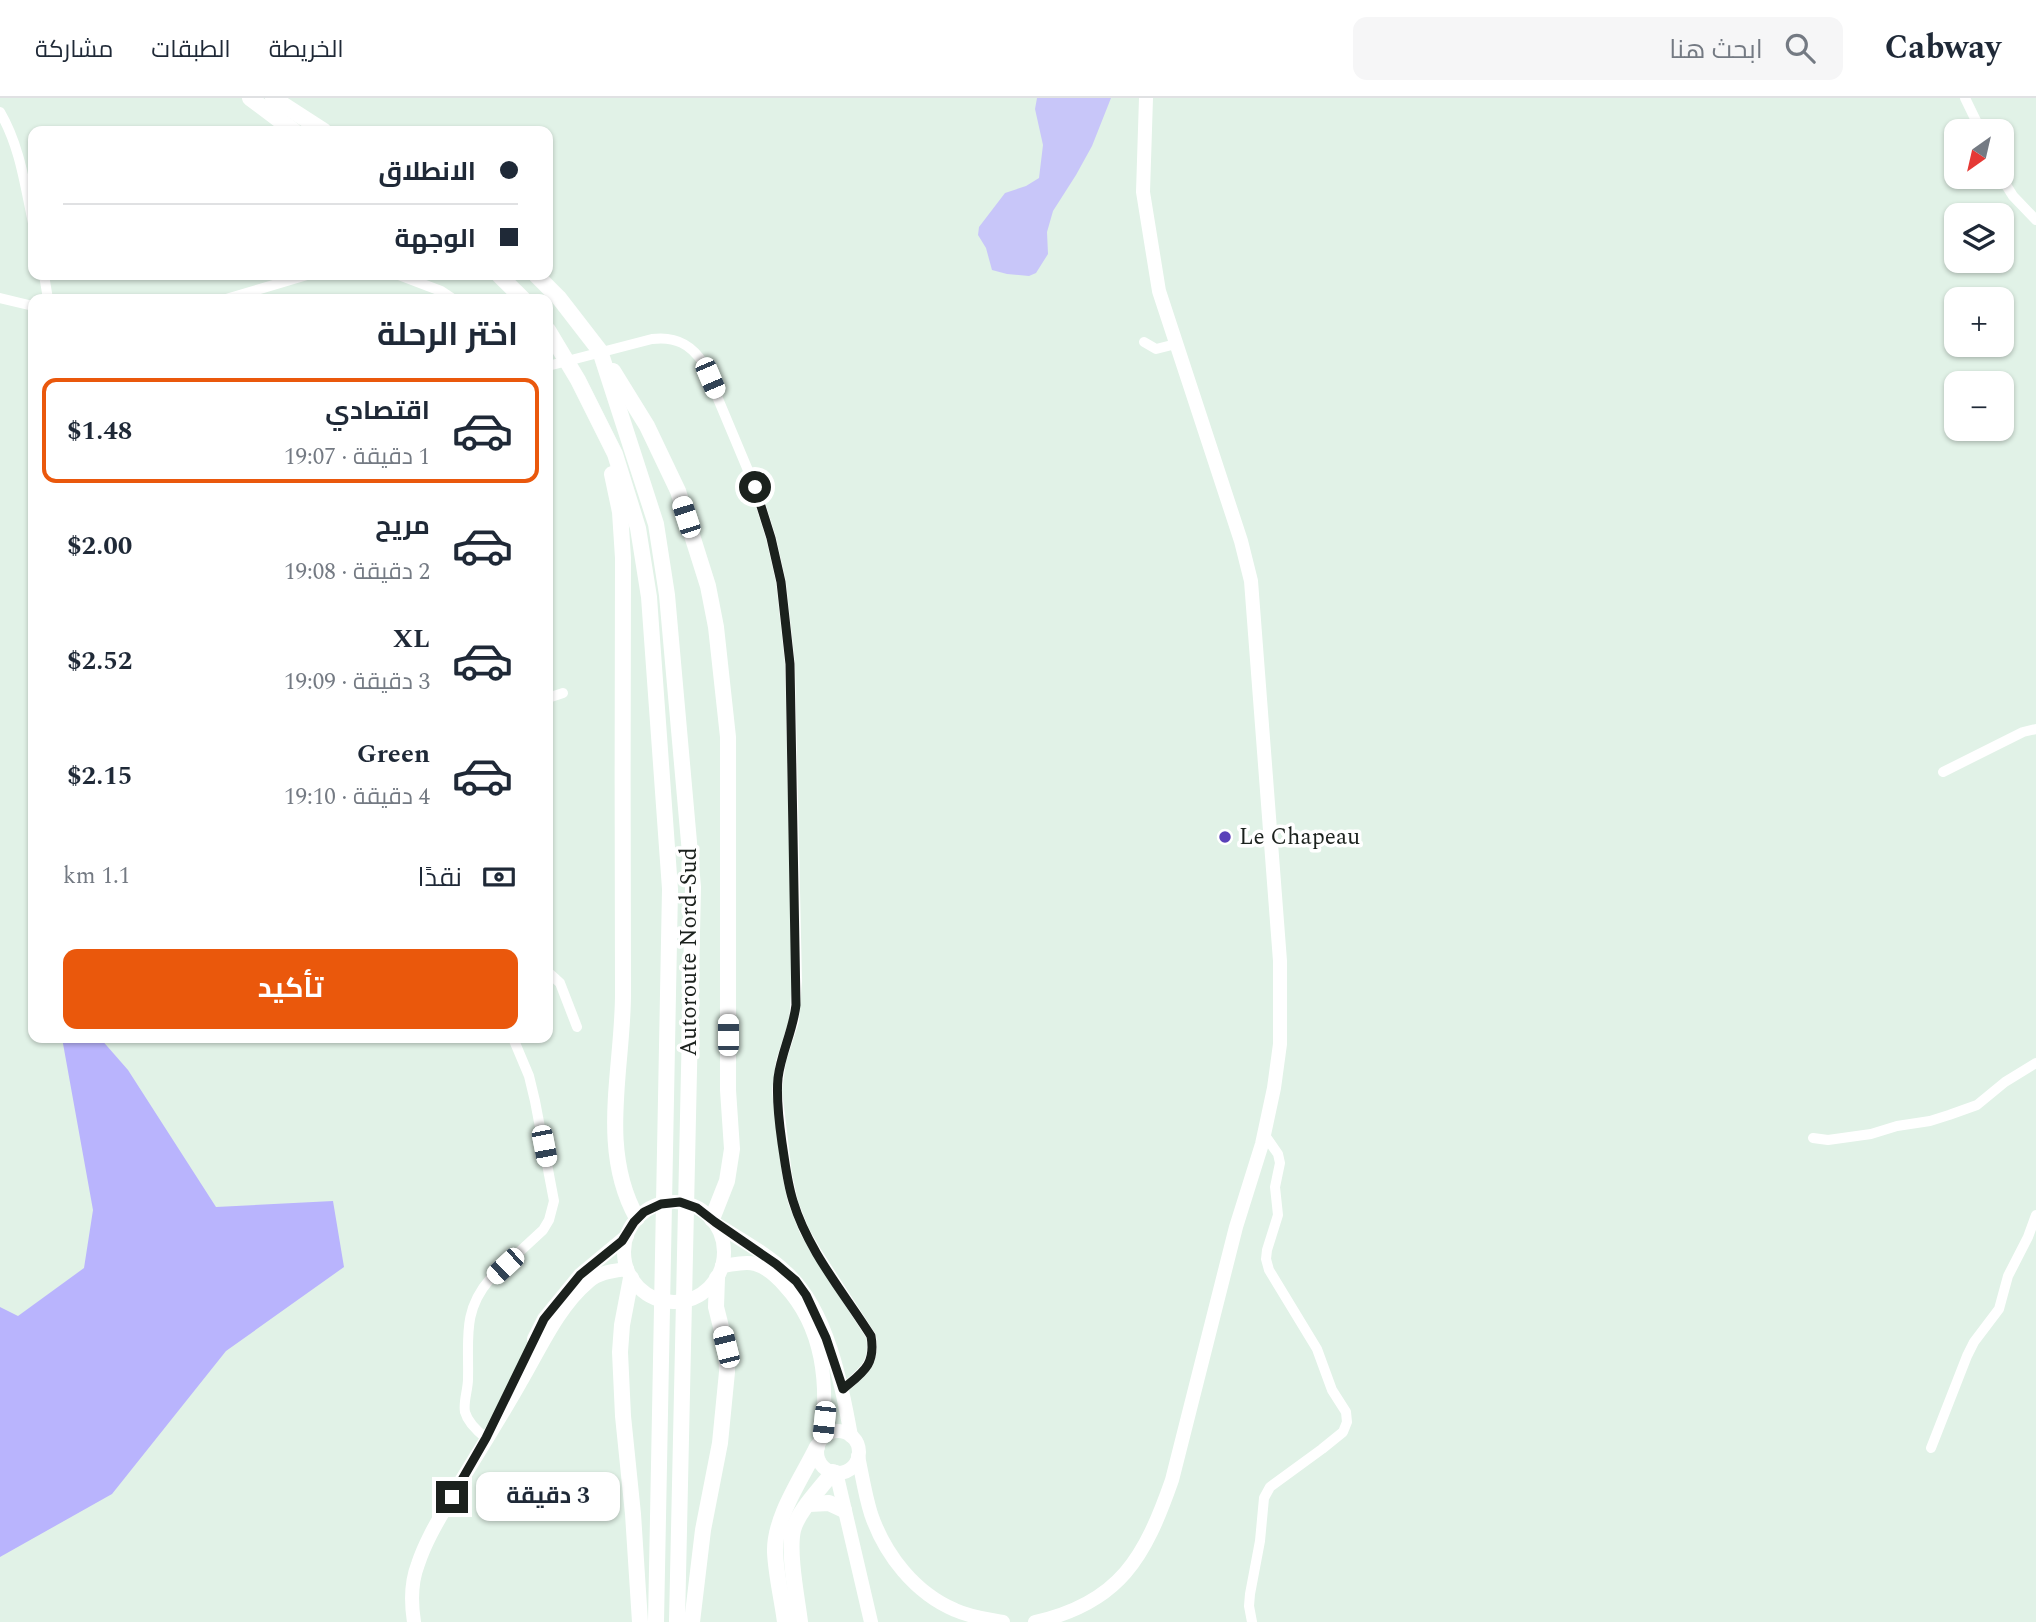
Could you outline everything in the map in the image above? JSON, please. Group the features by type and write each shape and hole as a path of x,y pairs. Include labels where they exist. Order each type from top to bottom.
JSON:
{"highway":[{"path":"250,98 287,126"},
{"path":"273,98 316,126"},
{"path":"504,280 518,294"},
{"name":"Autoroute Nord-Sud","path":"541,280 559,298 600,351 656,524 667,595 693,887 677,1622"},
{"name":"Autoroute Nord-Sud","path":"553,338 578,380 615,454 638,528 649,597 670,889 656,1622"},
{"path":"600,351 648,426 678,491 708,586 716,627 728,737 728,1090 732,1149 727,1181 713,1221"},
{"path":"578,380 608,458 620,512 623,558 623,1017 614,1131 624,1189 637,1218"},
{"path":"692,1622 703,1530 720,1443 727,1372 726,1347 716,1307 720,1272"},
{"path":"629,1273 620,1352 622,1416 633,1514 640,1622"},
{"path":"785,1622 775,1553 776,1538 783,1514 820,1442"},
{"path":"800,1622 793,1530 809,1504 840,1471"},
{"path":"809,1504 829,1503 844,1510"}],"main road":[{"path":"1035,1622 1079,1609 1102,1594 1126,1573 1142,1551 1157,1521 1172,1480 1232,1240 1264,1135 1275,1088 1280,1044 1280,961 1251,581 1241,541 1159,292 1145,203 1146,98"},
{"path":"624,1189 623,1239 629,1273 644,1292 660,1300 679,1302 697,1297 705,1292 720,1272 724,1243 713,1221"},
{"path":"486,1438 544,1319 580,1275 623,1239 637,1218 652,1207 680,1202 697,1208 776,1264 796,1281 806,1295 826,1338 843,1389 851,1436 857,1445 872,1515 882,1539 904,1573 918,1586 954,1610 1003,1622"},
{"path":"720,1272 746,1263 762,1268 788,1290 807,1318 819,1345 823,1380 825,1406 820,1463 828,1470 840,1471 866,1494"},
{"path":"414,1622 412,1589 429,1537 549,1330 581,1288 596,1276 604,1273 629,1273"},
{"path":"820,1442 836,1431 851,1436"},
{"path":"840,1471 856,1461 858,1456"},
{"path":"840,1471 844,1510 871,1622"}],"street":[{"path":"1965,98 1975,119"},
{"path":"0,112 11,132 28,200"},
{"path":"2008,189 2036,220"},
{"path":"243,294 290,280"},
{"path":"412,280 446,294"},
{"path":"0,298 28,305"},
{"path":"553,365 663,338 686,344 704,363 755,487 771,538 781,582 790,664 797,981 794,1021 781,1061 777,1091 793,1202 816,1251 871,1336 873,1348 869,1365 843,1389"},
{"path":"1144,342 1156,349 1175,344"},
{"path":"553,696 563,692"},
{"path":"1943,772 2023,732 2036,729"},
{"path":"553,977 560,983 577,1027"},
{"path":"486,1438 472,1426 465,1411 471,1311 482,1288 543,1230 550,1220 554,1201 529,1076 515,1043"},
{"path":"1813,1138 1828,1140 1871,1134 1950,1115 1977,1105 2005,1082 2036,1063"},
{"path":"1252,1622 1250,1594 1260,1541 1264,1498 1270,1487 1322,1450 1343,1432 1348,1422 1346,1412 1332,1390 1317,1349 1269,1270 1266,1259 1278,1215 1275,1187 1280,1163 1278,1154 1264,1135"},
{"path":"1931,1448 1967,1356 1998,1309 2008,1276 2028,1237 2036,1214"}],"shaded area":[{"path":"1037,98 1111,98 1092,146 1053,211 1047,232 1048,254 1036,273 1029,276 1007,274 992,270 986,248 978,235 979,227 1005,193 1039,178 1043,145 1035,109"},
{"path":"63,1043 104,1043 128,1070 216,1207 333,1201 344,1267 226,1351 112,1494 0,1557 0,1307 18,1316 84,1268 93,1210"}],"place":[{"name":"Le Chapeau","path":"1225,837"}],"route":[{"path":"452,1497 486,1438 544,1319 580,1275 622,1241 644,1212 661,1204 680,1202 697,1208 796,1281 814,1310 843,1389 864,1371 872,1357 871,1336 804,1230 793,1202 781,1132 778,1076 794,1021 797,981 790,664 781,582 755,487"}]}
